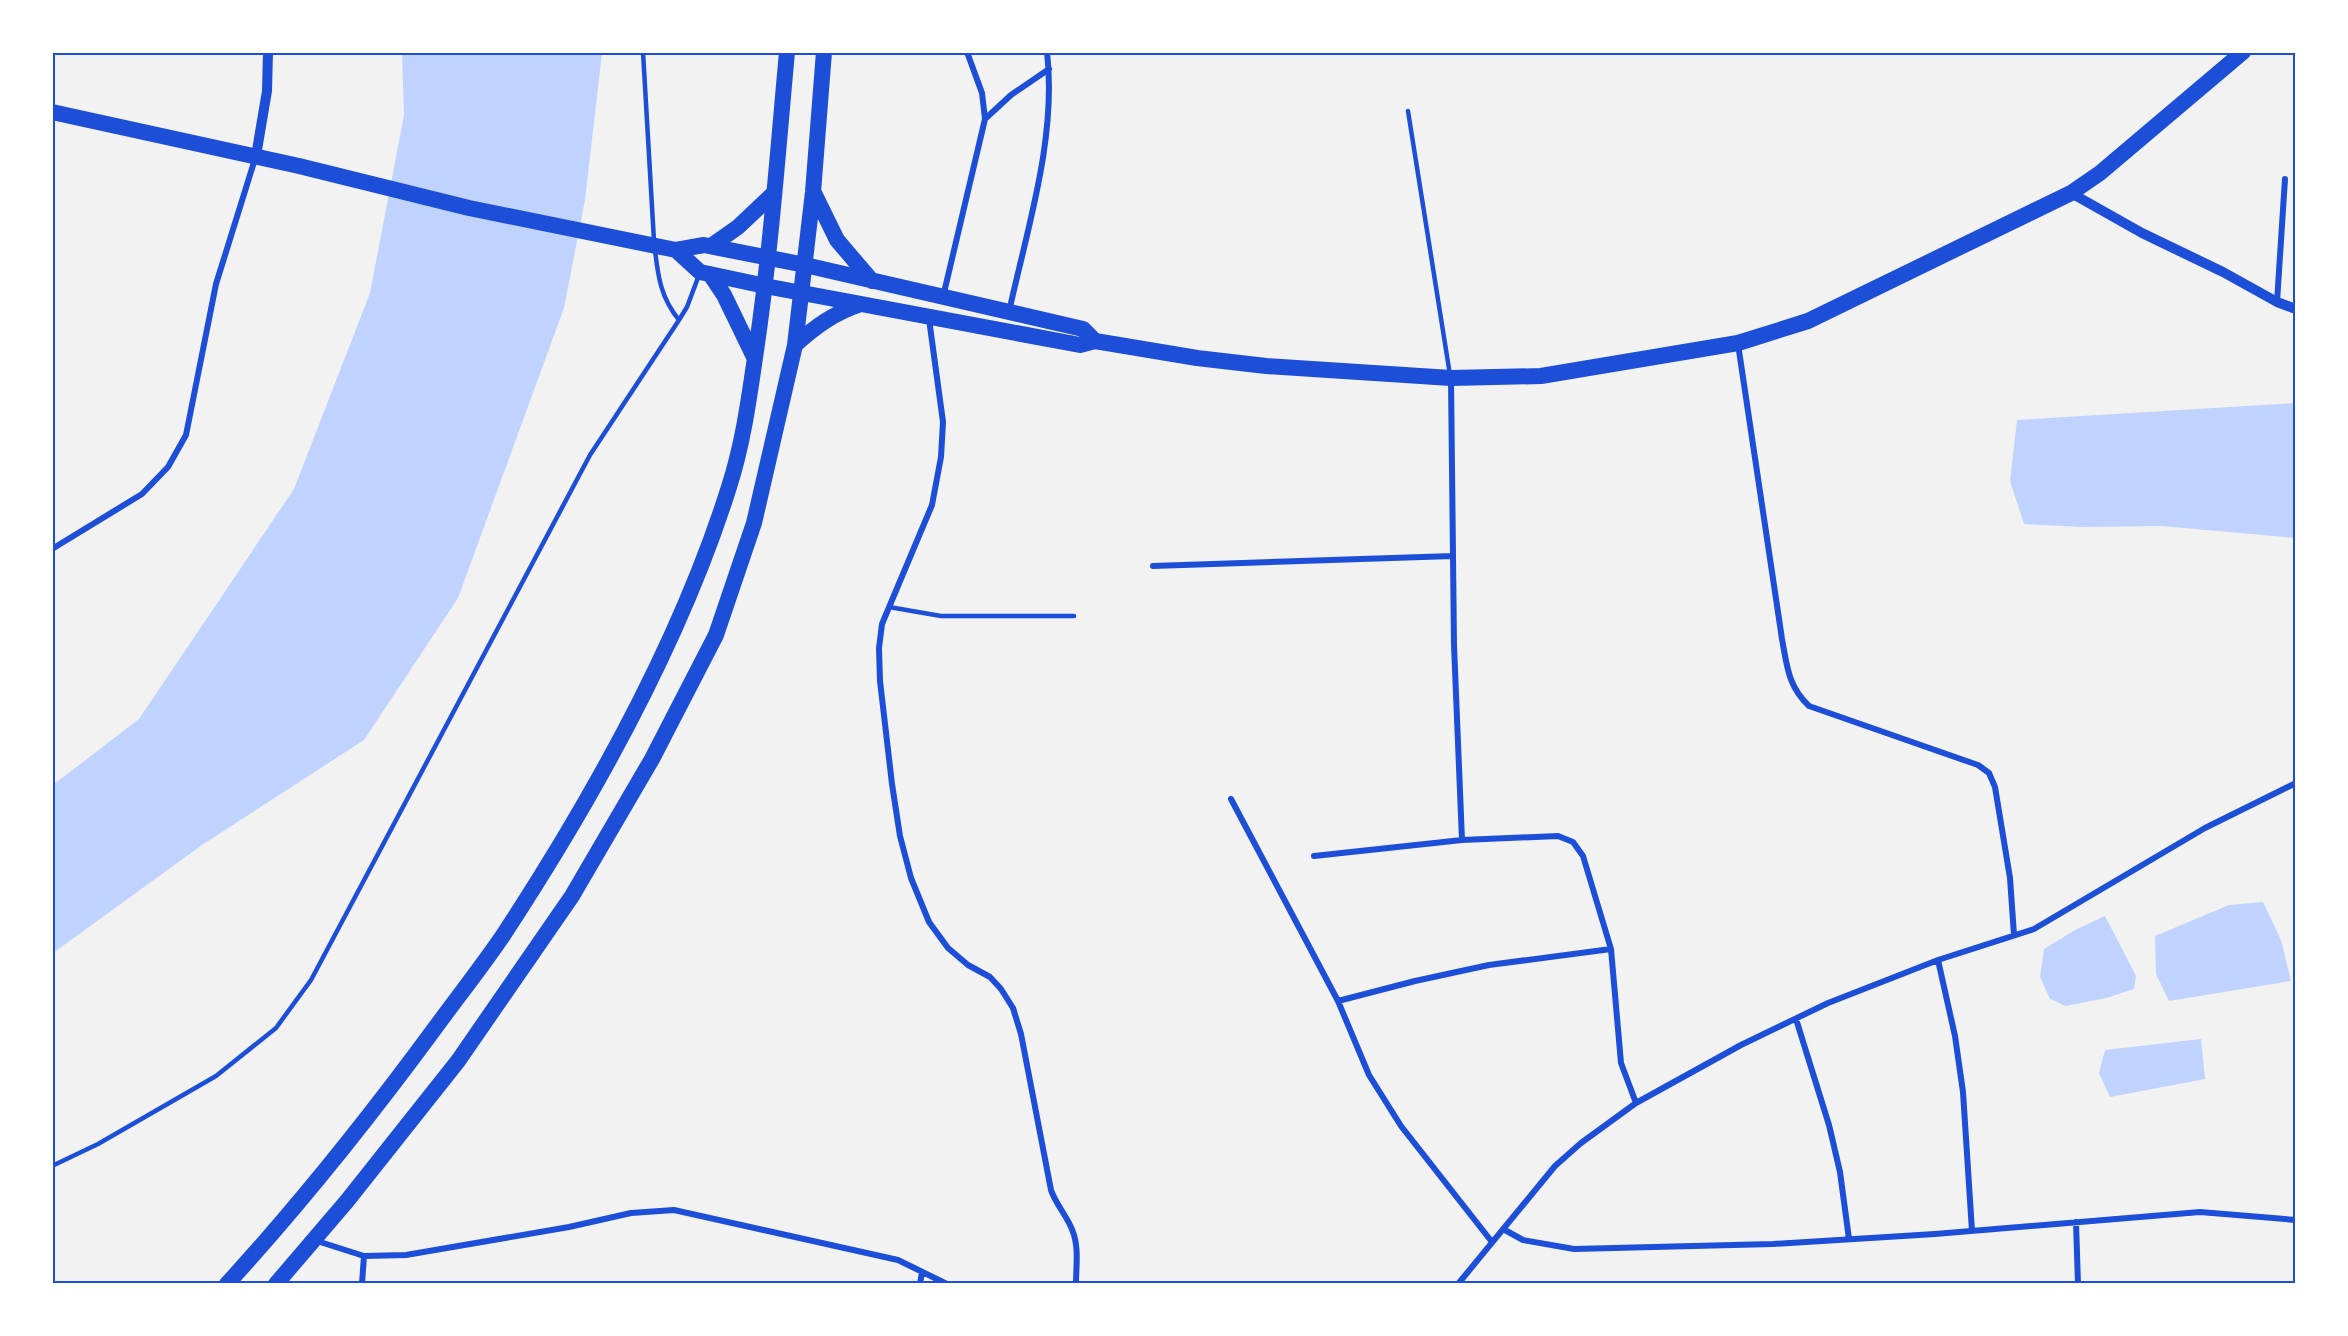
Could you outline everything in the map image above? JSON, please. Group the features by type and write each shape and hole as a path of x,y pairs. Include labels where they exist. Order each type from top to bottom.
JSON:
{"highway":[{"path":"227,1284 332,1161 409,1064 503,936 571,826 638,705 689,594 730,485 748,399 765,286 787,52"},
{"path":"276,1284 347,1201 458,1061 572,896 652,759 716,636 754,523 795,345 813,192 824,52"},
{"path":"705,273 1080,345 1095,341 1197,358 1266,366 1451,378 1541,376 1738,343 1808,321 2071,193 2100,174 2243,52"},
{"path":"52,112 256,156 469,208 673,249 704,245 805,265 1083,329 1095,341"},
{"path":"813,192 837,240 872,281"},
{"path":"711,246 738,227 774,193"},
{"path":"673,249 705,273 724,295 755,358"},
{"path":"795,345 832,315 864,303"}],"street":[{"path":"52,549 142,494 168,467 186,435 216,284 256,156 267,91 268,52"},
{"path":"943,297 985,119 982,93 967,52"},
{"path":"1009,312 1044,152 1049,69 1047,52"},
{"path":"985,119 1011,95 1049,69"},
{"path":"2277,302 2285,180"},
{"path":"2071,193 2142,233 2295,309"},
{"path":"928,315 943,422 941,457 932,505 882,624 879,648 880,681 900,836 911,878 929,922 948,948 968,965 990,977 1013,1008 1021,1034 1051,1190 1072,1230 1076,1243 1076,1284"},
{"path":"1738,343 1790,679 1798,696 1809,706 1978,765 1989,773 1995,787 2010,879 2014,935"},
{"path":"1451,378 1454,645 1462,840"},
{"path":"1153,566 1453,555"},
{"path":"1458,1284 1555,1166 1581,1143 1636,1103 1741,1045 1828,1003 1938,960 2014,935 2053,919 2205,828 2295,783"},
{"path":"1231,799 1338,1001 1354,1042 1383,1097 1401,1126 1492,1242"},
{"path":"1314,856 1462,840 1558,836 1573,842 1583,856 1611,949 1621,1064 1636,1103"},
{"path":"1338,1001 1414,981 1489,965 1611,949"},
{"path":"1938,960 1955,1036 1963,1092 1972,1231"},
{"path":"1796,1019 1832,1137 1840,1172 1849,1239"},
{"path":"314,1240 364,1256 406,1255 569,1227 631,1213 674,1210 898,1260 948,1284"},
{"path":"1503,1229 1523,1240 1574,1249 1849,1239 2200,1212 2295,1220"},
{"path":"2076,1222 2078,1284"},
{"path":"362,1284 364,1256"},
{"path":"920,1284 922,1272"}],"lane":[{"path":"643,52 658,279 663,295 679,320"},
{"path":"1408,111 1451,378"},
{"path":"52,1166 98,1144 216,1076 276,1028 311,980 590,455 679,320 705,273"},
{"path":"890,607 941,616 1074,616"}],"water":[{"path":"402,53 602,53 585,200 564,308 458,598 364,740 202,845 53,953 53,785 139,719 294,489 370,293 404,115"},
{"path":"2295,403 2295,538 2161,526 2084,527 2024,524 2010,481 2017,420"},
{"path":"2263,902 2281,940 2291,981 2169,1001 2156,974 2155,936 2229,905"},
{"path":"2105,916 2136,976 2134,989 2106,998 2066,1006 2050,999 2040,977 2044,949 2075,930"},
{"path":"2201,1039 2205,1079 2110,1097 2099,1073 2105,1050"}]}
